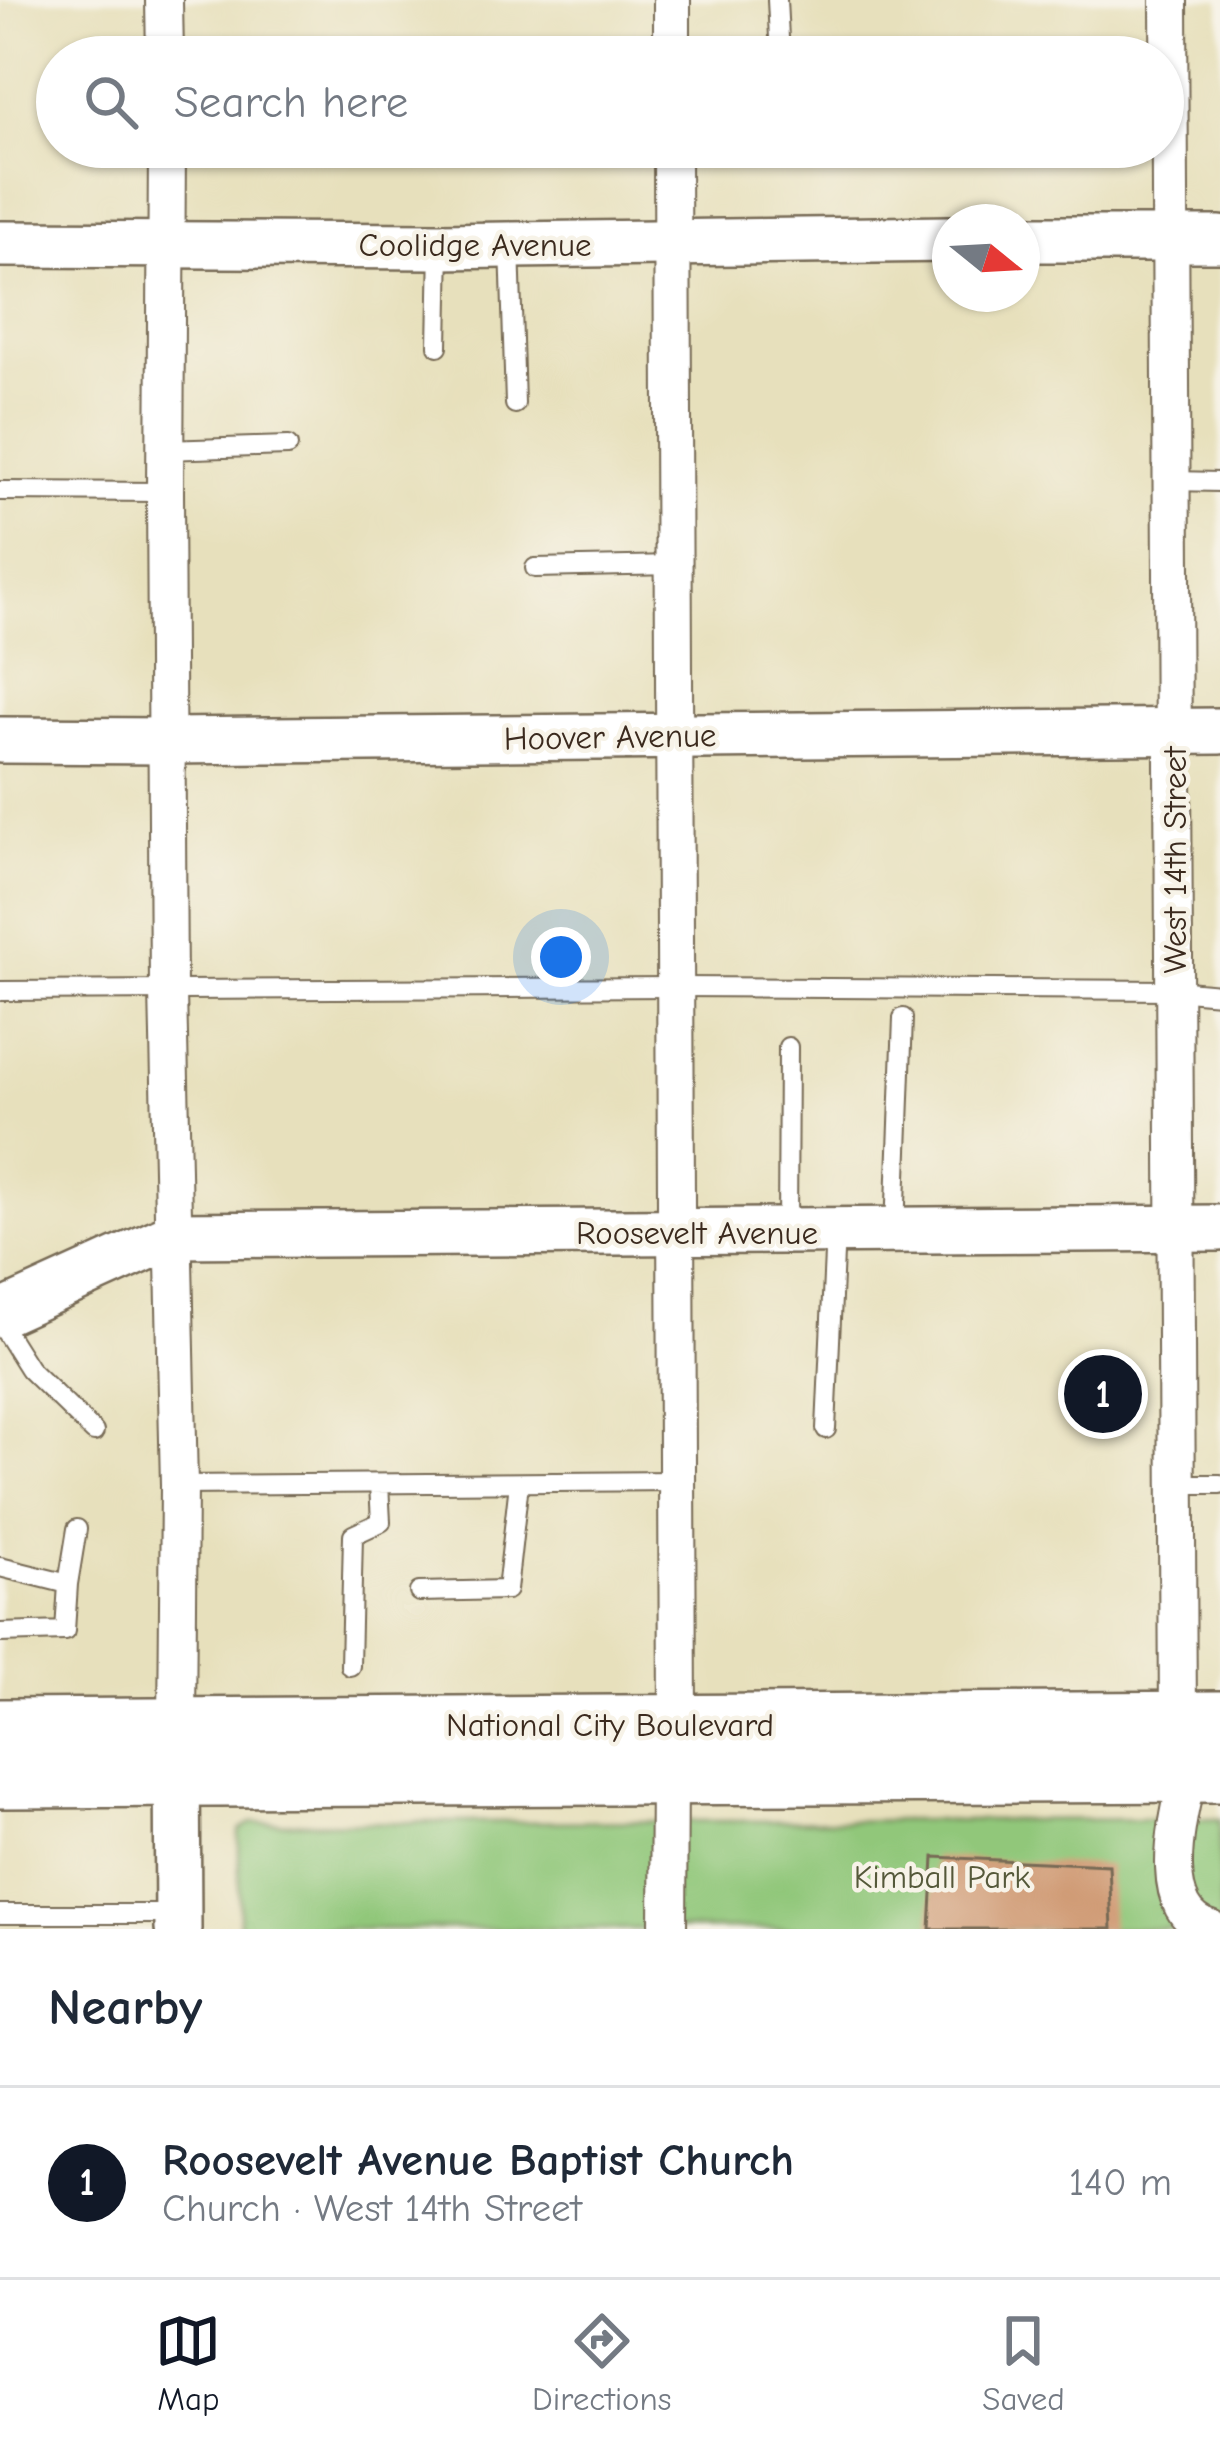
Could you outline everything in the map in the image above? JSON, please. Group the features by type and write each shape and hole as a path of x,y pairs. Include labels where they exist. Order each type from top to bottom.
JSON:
{"main road":[{"name":"National City Boulevard","path":"0,1728 177,1752 1205,1746"},
{"name":"National City Boulevard","path":"0,1779 177,1752"}],"street":[{"path":"164,0 165,36"},
{"path":"671,0 672,36"},
{"name":"West 14th Street","path":"1169,0 1169,36"},
{"path":"167,168 168,991 179,1485 178,1921"},
{"path":"668,1929 677,1481 672,168"},
{"name":"West 14th Street","path":"1170,168 1174,990 1198,1228 1178,1484 1205,1746 1175,1832 1175,1893 1198,1925 1211,1929"},
{"name":"Coolidge Avenue","path":"0,244 440,246 932,239"},
{"path":"1040,239 1220,239"},
{"name":"Hoover Avenue","path":"0,740 1220,731"},
{"name":"Roosevelt Avenue","path":"174,1235 1198,1228"},
{"path":"0,1314 174,1235"}],"lane":[{"path":"777,0 779,36"},
{"path":"510,245 515,404"},
{"path":"438,346 440,246"},
{"path":"165,450 288,446"},
{"path":"1172,481 1220,482"},
{"path":"0,491 165,492"},
{"path":"535,568 674,566"},
{"path":"0,991 675,987 1220,994"},
{"path":"895,1231 903,1018"},
{"path":"787,1231 788,1047"},
{"path":"826,1429 835,1231"},
{"path":"0,1324 29,1369 94,1432"},
{"path":"179,1485 677,1481"},
{"path":"418,1592 506,1590 519,1483"},
{"path":"350,1666 353,1535 381,1522 379,1484"},
{"path":"1178,1484 1220,1484"},
{"path":"0,1633 65,1631 77,1529"},
{"path":"0,1567 68,1584"},
{"path":"0,1914 178,1921"}],"green space":[{"name":"Kimball Park","path":"1220,1819 1220,1929 239,1929 239,1831 252,1823"}],"building":[{"path":"934,1857 1109,1865 1112,1929 930,1929"}],"place":[{"name":"Roosevelt Avenue Baptist Church","path":"1103,1394"}]}
